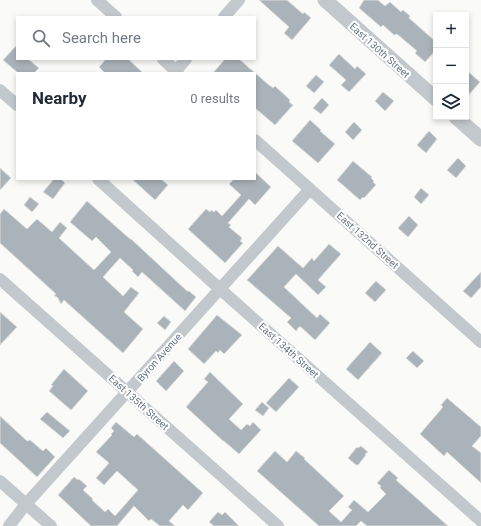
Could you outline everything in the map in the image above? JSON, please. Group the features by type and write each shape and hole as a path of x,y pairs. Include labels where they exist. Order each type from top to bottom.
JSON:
{"street":[{"path":"97,0 115,16"},
{"path":"225,16 239,0"},
{"name":"East 130th Street","path":"325,0 433,96"},
{"path":"163,60 177,72 185,60"},
{"path":"0,90 16,104"},
{"path":"459,120 481,139"},
{"name":"East 132nd Street","path":"256,141 481,342"},
{"name":"East 134th Street","path":"99,180 481,521"},
{"name":"Byron Avenue","path":"9,526 26,504 310,189"},
{"name":"East 135th Street","path":"0,279 278,526"},
{"path":"0,481 51,526"}],"building":[{"path":"259,0 287,0 303,14 304,12 311,18 292,40 284,33 289,27"},
{"path":"364,0 378,0 385,6 390,2 401,12 403,10 410,16 409,18 433,39 433,53 425,62 415,53 417,51 397,34 394,35 383,25 381,27 359,8"},
{"path":"16,46 16,60 29,60 39,68 35,72 17,72 3,60"},
{"path":"339,54 355,69 357,66 366,74 349,92 341,85 346,80 329,65"},
{"path":"105,60 129,60 142,72 104,72 99,67"},
{"path":"224,60 240,60 254,72 214,72"},
{"path":"469,73 480,82 469,95"},
{"path":"256,74 273,88 275,86 290,100 289,102 293,105 275,125 256,109"},
{"path":"316,75 324,82 314,93 306,86"},
{"path":"383,92 394,101 385,111 375,101"},
{"path":"322,98 329,105 321,114 313,108"},
{"path":"310,120 335,144 318,163 292,141"},
{"path":"354,122 362,130 353,140 345,132"},
{"path":"429,131 437,139 426,153 417,145"},
{"path":"458,158 466,166 456,178 447,170"},
{"path":"353,161 372,177 373,182 376,185 364,198 363,197 360,200 337,180"},
{"path":"0,168 11,178 0,190"},
{"path":"256,173 271,187 255,205 249,199 228,223 231,225 229,227 242,238 240,241 243,243 225,263 188,229 206,209 210,212 211,210 214,212 216,210 222,216 241,195 229,184 233,180 256,180"},
{"path":"53,180 62,180 65,183 53,199 43,192"},
{"path":"133,180 162,180 168,185 155,200"},
{"path":"421,188 429,195 421,204 414,197"},
{"path":"30,197 39,204 32,212 24,205"},
{"path":"87,201 187,291 196,297 185,311 142,272 138,277 120,258 103,277 123,296 131,287 139,293 124,312 143,329 123,353 64,300 61,304 58,298 54,295 56,294 0,243 0,214 4,209 27,229 37,219 52,232 60,222 67,228 59,238 94,270 111,252 96,237 92,241 70,222"},
{"path":"409,216 418,225 408,237 398,228"},
{"path":"329,244 341,254 318,280 326,287 318,295 296,274 284,287 317,318 320,314 330,323 315,340 301,327 299,327 296,331 287,322 291,318 247,280 278,246 303,268 312,258 314,261"},
{"path":"481,272 481,287 471,298 463,291"},
{"path":"376,281 386,290 375,302 365,293"},
{"path":"0,312 17,327 0,345"},
{"path":"217,315 242,335 224,354 220,350 218,353 216,351 204,364 188,349"},
{"path":"164,316 171,322 165,330 157,323"},
{"path":"370,342 382,353 358,380 346,369"},
{"path":"413,351 424,361 417,368 406,358"},
{"path":"174,361 184,371 166,391 156,381"},
{"path":"64,369 88,391 71,410 49,391 53,386 51,385"},
{"path":"210,372 243,404 229,419 241,430 247,424 250,426 253,422 261,430 239,454 186,407 208,382 204,379"},
{"path":"289,378 299,387 276,412 266,403"},
{"path":"447,398 481,427 481,436 472,446 481,453 481,483 447,452 444,456 420,434 443,407 441,405"},
{"path":"262,402 269,408 263,416 255,410"},
{"path":"47,412 70,431 63,438 40,419"},
{"path":"0,416 27,441 30,440 43,451 46,448 55,457 37,477 0,443"},
{"path":"116,422 134,437 137,434 203,493 188,510 183,505 169,521 175,526 160,526 151,519 149,521 134,506 117,526 91,526 58,495 74,477 78,480 79,479 87,486 83,490 93,499 92,500 105,512 108,509 115,516 138,490 117,471 104,485 96,478 109,463 96,452 112,435 111,434 114,431 111,428"},
{"path":"361,446 368,452 358,465 356,465 348,458 357,447 358,448"},
{"path":"275,451 287,462 296,451 344,496 329,511 341,522 352,510 348,507 354,500 368,512 386,494 377,483 389,470 398,478 396,480 448,526 367,526 361,521 356,526 319,526 257,471"},
{"path":"218,512 222,515 225,512 239,526 214,526 209,522"}]}
